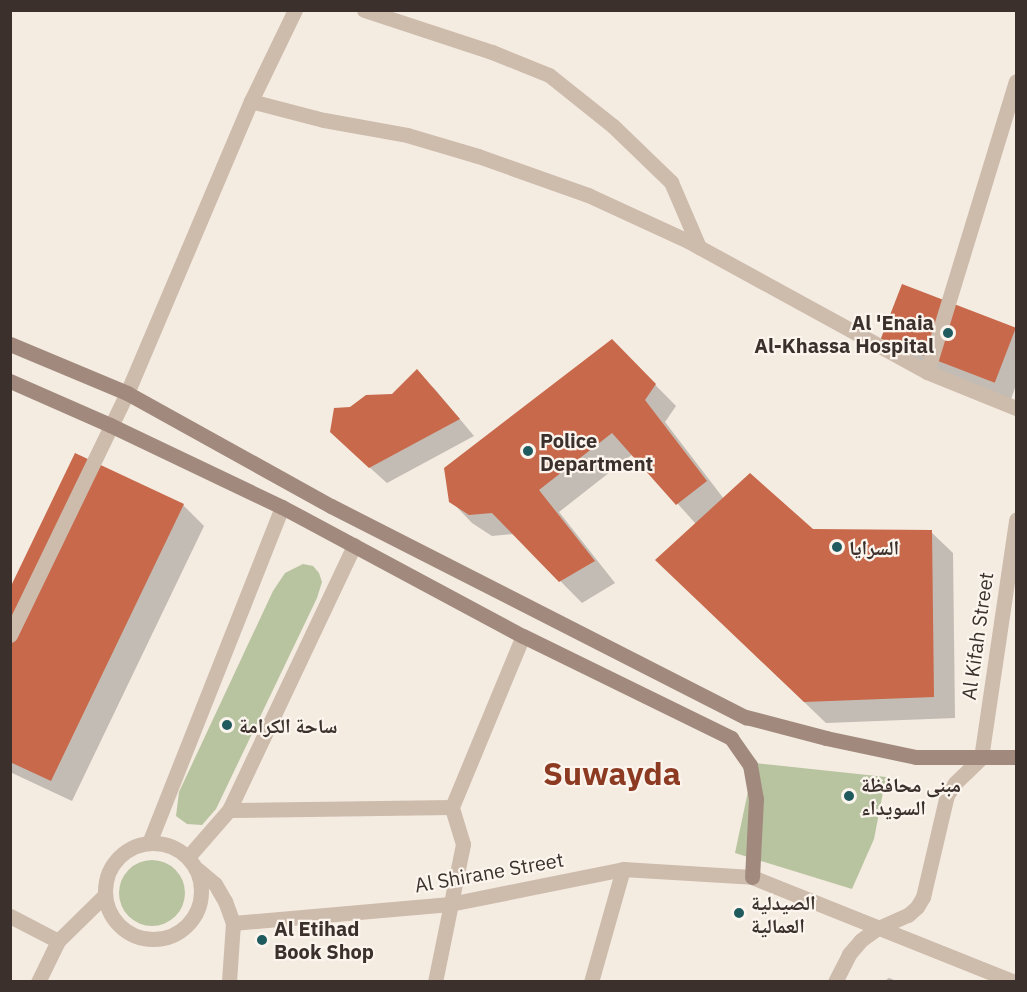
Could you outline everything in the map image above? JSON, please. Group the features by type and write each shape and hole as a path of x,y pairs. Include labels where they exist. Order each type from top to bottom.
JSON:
{"main road":[{"path":"10,344 127,393 331,506 746,717 826,738 915,757 1017,757"},
{"path":"10,381 110,425 282,507 523,636 731,738 750,765 756,799 752,878"}],"street":[{"path":"10,635 127,393 251,102 295,10"},
{"path":"364,10 492,52 549,75 613,126 671,182 699,247"},
{"path":"927,372 1017,81"},
{"path":"251,102 324,120 407,135 478,156 588,195 699,247 927,372 1017,408"},
{"path":"149,843 282,507"},
{"name":"Al Kifah Street","path":"981,758 1017,520"},
{"path":"229,981 233,923 225,901 215,884 193,863 177,849 149,843 135,846 123,853 112,865 106,880 104,896 109,912 118,925 131,935 146,939 163,939 178,933 190,923 198,910 202,896 193,863 229,810 354,544"},
{"path":"435,981 463,844 452,807 523,636"},
{"path":"835,981 849,954 861,940 876,929 908,915 917,907 922,897 947,795 981,758"},
{"path":"229,810 452,807"},
{"path":"591,981 623,869"},
{"name":"Al Shirane Street","path":"233,923 450,904 623,869 752,878 995,979 1014,981"},
{"path":"38,981 58,941 104,896"},
{"path":"10,916 58,941"}],"green space":[{"path":"303,564 313,566 319,573 322,582 317,598 216,809 202,825 187,824 176,816 179,792 273,591 285,573"},
{"path":"754,763 886,777 874,839 852,889 735,853"},
{"path":"152,860 165,863 175,870 182,880 185,893 182,906 175,916 165,923 152,926 139,923 129,916 122,906 119,893 122,880 129,870 139,863"}],"building":[{"name":"Al 'Enaia Al-Khassa Hospital","path":"902,284 1016,328 995,383 881,339"},
{"name":"Police Department","path":"612,339 656,384 645,400 707,481 676,505 612,433 539,490 595,561 559,582 492,513 469,515 449,502 444,468"},
{"path":"417,369 460,419 369,468 330,432 334,408 350,407 366,395 392,394"},
{"path":"75,453 184,504 51,781 10,762 10,588"},
{"path":"750,473 813,529 932,530 934,697 804,702 655,560"}],"place":[{"name":"Al 'Enaia Al-Khassa Hospital","path":"948,333"},
{"name":"Police Department","path":"528,451"},
{"name":"السرايا","path":"837,547"},
{"name":"ساحة الكرامة","path":"227,725"},
{"name":"مبنى محافظة السويداء","path":"849,796"},
{"name":"الصيدلية العمالية","path":"739,913"},
{"name":"Al Etihad Book Shop","path":"262,940"}],"district":[{"name":"Suwayda","path":"612,773"}]}
